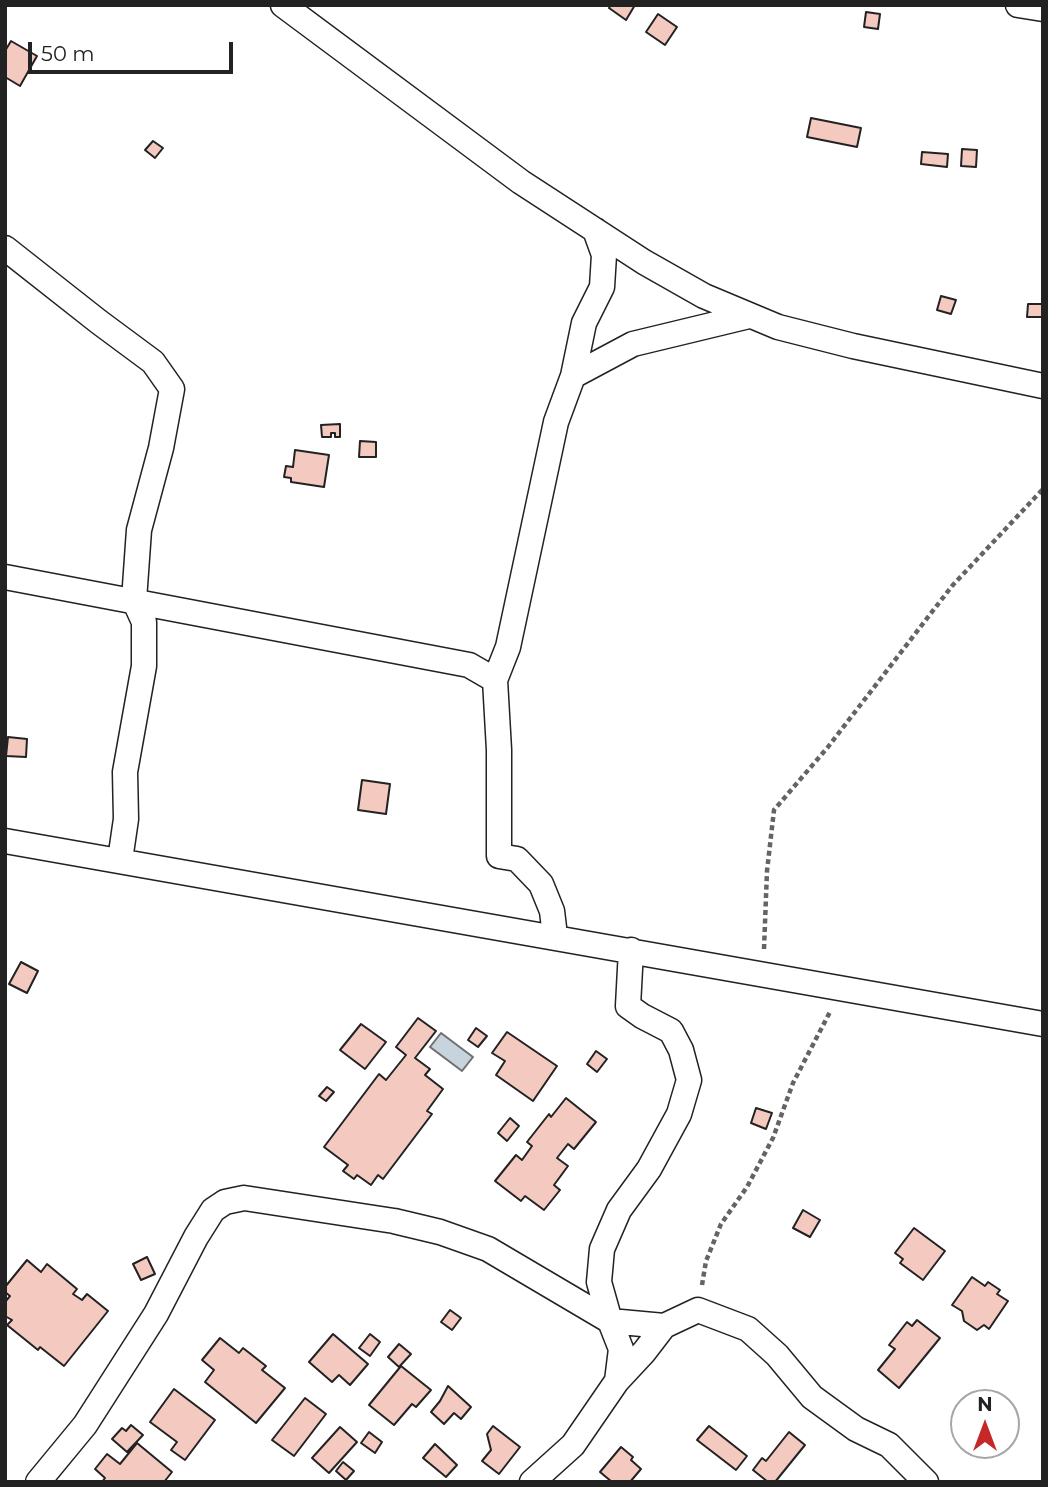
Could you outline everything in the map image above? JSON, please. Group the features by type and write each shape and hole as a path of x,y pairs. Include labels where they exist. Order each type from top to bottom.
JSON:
{"street":[{"path":"283,5 521,183 704,296 778,327 853,346 1043,386"},
{"path":"1018,5 1043,9"},
{"path":"555,936 552,911 541,884 516,859 499,856 499,750 495,680 508,647 556,422 573,376 584,323 602,288 604,255 595,230"},
{"path":"5,248 153,362 172,389 161,448 139,530 134,600 144,622 144,666 125,772 126,819 120,860"},
{"path":"573,376 633,344 749,316"},
{"path":"5,577 469,665 495,680"},
{"path":"5,841 1043,1024"},
{"path":"617,1381 621,1349 599,1282 602,1249 619,1210 649,1169 680,1114 689,1080 681,1050 671,1031 628,1006 631,950"},
{"path":"38,1482 85,1426 156,1314 196,1237 213,1210 225,1202 244,1198 394,1221 440,1232 488,1249 610,1321 664,1326"},
{"path":"533,1482 573,1446 617,1381 645,1352 664,1326 698,1310 748,1329 777,1354 813,1397 856,1429 889,1445 926,1482"}],"path":[{"path":"763,975 767,871 774,810 828,747 952,586 1043,489"},
{"path":"698,1310 706,1261 721,1224 747,1187 773,1138 793,1083 829,1017 840,989"}],"shaded area":[{"path":"441,1033 473,1057 462,1071 430,1047"}],"building":[{"path":"611,5 635,5 626,20 609,8"},
{"path":"866,12 880,14 878,29 864,27"},
{"path":"658,14 677,27 665,45 646,32"},
{"path":"11,41 37,56 20,86 5,77 5,51"},
{"path":"811,118 861,128 857,147 807,137"},
{"path":"153,141 163,148 155,158 145,150"},
{"path":"962,149 977,150 976,167 961,166"},
{"path":"922,152 948,154 947,167 921,164"},
{"path":"941,296 956,300 951,314 937,310"},
{"path":"1028,304 1043,304 1043,317 1027,317"},
{"path":"340,424 340,437 331,433 331,437 322,437 321,425"},
{"path":"360,441 376,442 376,457 359,457"},
{"path":"295,450 329,455 324,487 291,482 291,478 284,477 286,466 293,467"},
{"path":"8,737 27,739 26,757 6,756"},
{"path":"362,780 390,784 386,814 358,810"},
{"path":"21,962 38,971 27,993 9,984"},
{"path":"418,1018 436,1031 415,1058 430,1069 425,1075 443,1089 427,1111 432,1114 383,1179 378,1175 371,1185 357,1175 354,1179 343,1171 348,1165 324,1147 379,1074 386,1080 406,1055 396,1047"},
{"path":"361,1024 386,1042 365,1069 340,1050"},
{"path":"476,1028 487,1036 478,1047 468,1040"},
{"path":"507,1032 557,1066 533,1101 496,1075 505,1061 492,1053"},
{"path":"596,1051 607,1059 597,1072 587,1064"},
{"path":"327,1087 334,1092 326,1101 319,1096"},
{"path":"566,1098 596,1122 574,1149 568,1144 557,1158 568,1166 554,1185 560,1190 544,1210 525,1196 521,1201 495,1181 516,1155 522,1160 532,1146 527,1142 549,1114 551,1117"},
{"path":"756,1108 772,1113 766,1129 751,1123"},
{"path":"510,1118 519,1126 507,1141 498,1133"},
{"path":"803,1210 820,1220 810,1237 793,1228"},
{"path":"914,1228 945,1251 923,1280 900,1263 903,1259 895,1253"},
{"path":"147,1257 155,1274 141,1280 133,1264"},
{"path":"27,1260 41,1272 47,1264 77,1289 73,1294 82,1300 87,1294 108,1311 64,1366 40,1347 38,1350 7,1325 12,1320 5,1316 5,1302 10,1296 5,1292 5,1287"},
{"path":"972,1277 985,1286 988,1282 1000,1290 997,1294 1008,1301 989,1329 984,1325 977,1330 964,1321 962,1311 952,1305"},
{"path":"450,1310 461,1318 452,1330 441,1322"},
{"path":"917,1320 940,1338 899,1388 878,1370 895,1349 889,1345 907,1322 912,1326"},
{"path":"333,1334 368,1364 350,1385 339,1375 332,1382 309,1362"},
{"path":"370,1334 380,1342 370,1356 359,1348"},
{"path":"220,1338 239,1353 243,1348 266,1366 262,1370 285,1388 256,1423 205,1382 214,1370 202,1360"},
{"path":"399,1344 411,1354 399,1367 388,1357"},
{"path":"401,1366 431,1390 416,1407 412,1404 394,1425 369,1405"},
{"path":"448,1386 471,1407 461,1419 454,1413 444,1424 431,1412"},
{"path":"174,1389 215,1420 185,1460 171,1450 177,1442 150,1422"},
{"path":"305,1398 326,1414 294,1456 272,1440"},
{"path":"131,1425 143,1435 127,1452 112,1439 122,1428 126,1431"},
{"path":"493,1426 520,1447 499,1474 482,1461 491,1450 487,1434"},
{"path":"709,1426 747,1456 736,1470 697,1440"},
{"path":"340,1427 357,1442 329,1473 312,1458"},
{"path":"369,1432 382,1442 375,1453 361,1443"},
{"path":"789,1432 805,1445 775,1482 768,1482 753,1470 762,1458 766,1461"},
{"path":"137,1443 172,1472 164,1482 102,1482 105,1478 95,1469 107,1454 120,1464"},
{"path":"435,1444 457,1465 446,1477 423,1458"},
{"path":"621,1447 633,1457 631,1460 641,1469 630,1482 612,1482 600,1472"},
{"path":"343,1462 354,1471 346,1480 336,1471"}]}
